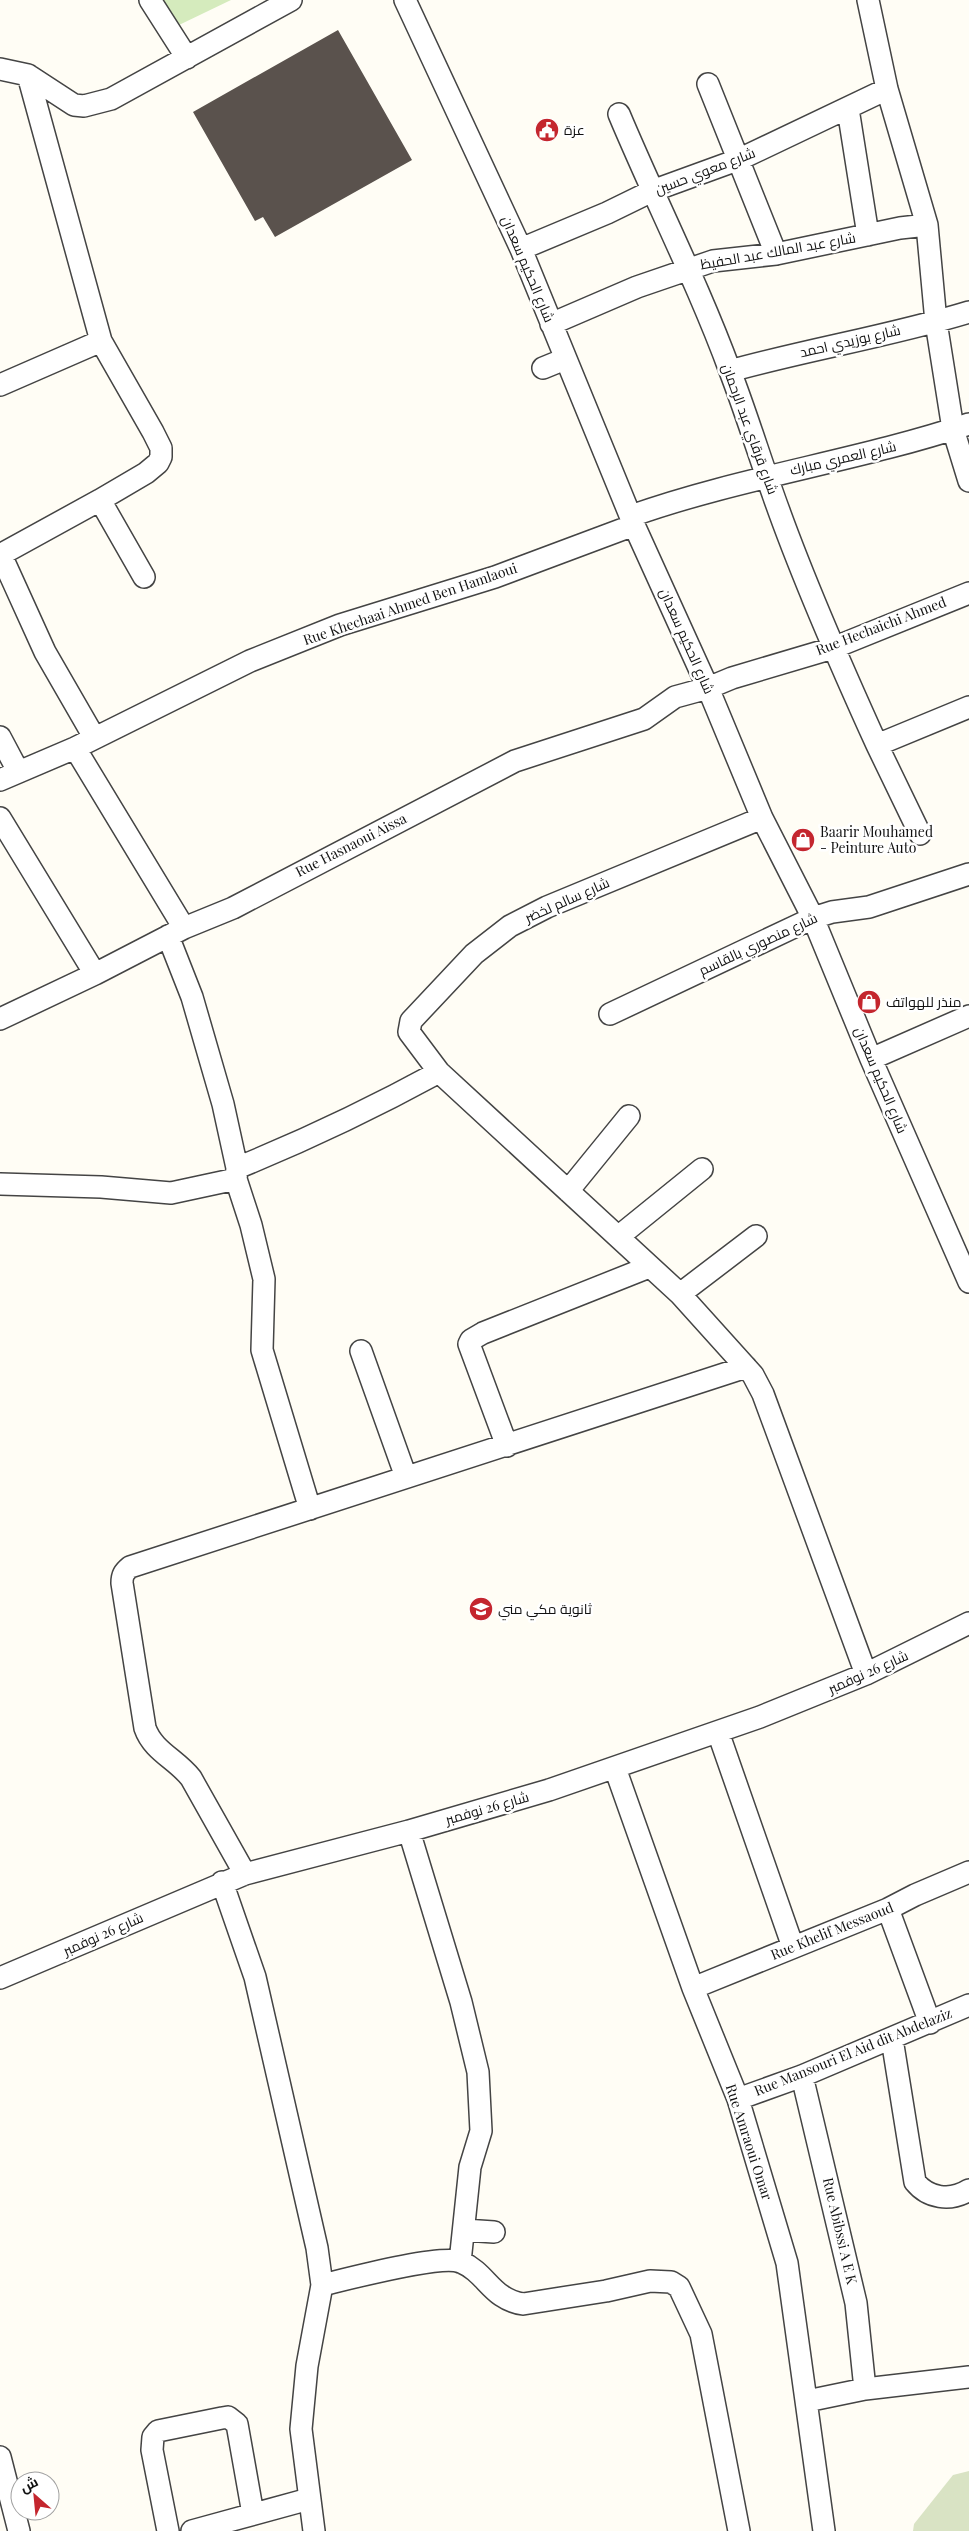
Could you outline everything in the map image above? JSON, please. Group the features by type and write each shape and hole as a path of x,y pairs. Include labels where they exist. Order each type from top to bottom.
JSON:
{"street":[{"path":"150,0 187,58"},
{"path":"0,69 28,75 74,105 84,106 111,99 291,0"},
{"name":"شارع الحكيم سعدان","path":"404,0 521,248 632,521 708,688 762,818 813,918 871,1059 969,1282"},
{"path":"868,0 886,89 927,225 936,322 961,427 969,481"},
{"path":"28,75 101,341 161,448 161,458 146,473 0,555 44,652 94,737"},
{"path":"708,84 740,159 776,254"},
{"name":"شارع معوي حسين","path":"521,248 607,213 652,191 740,159 848,109 886,89"},
{"path":"848,109 868,234"},
{"name":"شارع قرقاي عبد الرحمان","path":"619,114 652,191 689,268 730,371 767,475 833,648 920,834"},
{"name":"شارع عبد المالك عبد الحفيظ","path":"551,324 637,287 713,261 776,254 868,234 927,225"},
{"name":"شارع بوزيدي احمد","path":"730,371 784,356 936,322 969,312"},
{"path":"0,385 101,341"},
{"path":"543,368 565,359"},
{"name":"شارع العمري مبارك","path":"632,521 716,489 767,475 877,450 961,427"},
{"path":"100,500 144,577"},
{"name":"Rue Khechaai Ahmed Ben Hamlaoui","path":"9,776 75,748 250,661 331,629 425,597 495,577 632,521"},
{"name":"Rue Hechaichi Ahmed","path":"708,688 732,678 833,648 969,593"},
{"name":"Rue Hasnaoui Aissa","path":"0,1019 25,1005 95,974 176,932 233,908 515,761 644,719 675,697 708,688"},
{"path":"877,745 969,707"},
{"path":"0,737 9,776"},
{"path":"75,748 176,932 192,997 223,1104 236,1173 264,1279 262,1350 310,1510"},
{"path":"0,818 95,974"},
{"name":"شارع سالم لخضر","path":"439,1072 409,1032 411,1021 474,954 510,926 556,903 762,818"},
{"name":"شارع منصوري بالقاسم","path":"610,1014 813,918 832,912 869,906 969,874"},
{"path":"871,1059 969,1016"},
{"path":"0,1184 171,1193 236,1173 374,1107 439,1072 680,1294 753,1375 763,1394 866,1674"},
{"path":"568,1191 628,1116"},
{"path":"618,1237 702,1169"},
{"path":"680,1294 756,1236"},
{"path":"507,1446 469,1344 471,1340 483,1333 649,1267"},
{"path":"361,1351 406,1477"},
{"path":"245,1874 191,1778 181,1765 156,1748 149,1739 145,1728 122,1576 130,1567 746,1367"},
{"name":"شارع 26 نوفمبر","path":"0,1978 222,1882 245,1874 409,1831 549,1790 718,1732 866,1674 969,1623"},
{"path":"718,1732 793,1947"},
{"name":"Rue Amraoui Omar","path":"615,1768 693,1988 738,2099 787,2263 824,2531"},
{"path":"409,1831 461,2002 478,2072 481,2131 470,2167 460,2262"},
{"name":"Rue Khelif Messaoud","path":"693,1988 888,1909 915,1894 969,1872"},
{"path":"222,1882 255,1977 317,2248 322,2285 316,2327 306,2366 301,2429 308,2499 314,2531"},
{"path":"888,1909 930,2022"},
{"name":"Rue Mansouri El Aid dit Abdelaziz","path":"738,2099 802,2076 969,2005"},
{"path":"892,2039 915,2182 923,2192 933,2197 957,2194 969,2190"},
{"name":"Rue Abibssi A E K","path":"802,2076 856,2303 865,2389"},
{"path":"464,2230 494,2232"},
{"path":"322,2285 369,2273 445,2260 460,2262 471,2269 500,2297 510,2302 523,2304 606,2291 650,2281 671,2282 679,2287 701,2334 739,2531"},
{"path":"807,2400 865,2389 969,2377"},
{"path":"168,2531 152,2450 153,2437 158,2431 222,2418 228,2417 237,2424 253,2514"},
{"path":"0,2457 19,2531"},
{"path":"192,2531 308,2499"}],"green space":[{"path":"163,0 231,0 179,25"},
{"path":"969,2471 969,2531 913,2531 914,2524 953,2475"}],"building":[{"path":"338,30 412,160 275,237 263,217 255,221 193,112"}],"place":[{"name":"عزة","path":"547,130"},
{"name":"Baarir Mouhamed - Peinture Auto","path":"803,840"},
{"name":"منذر للهواتف","path":"869,1002"},
{"name":"ثانوية مكي مني","path":"481,1609"}]}
